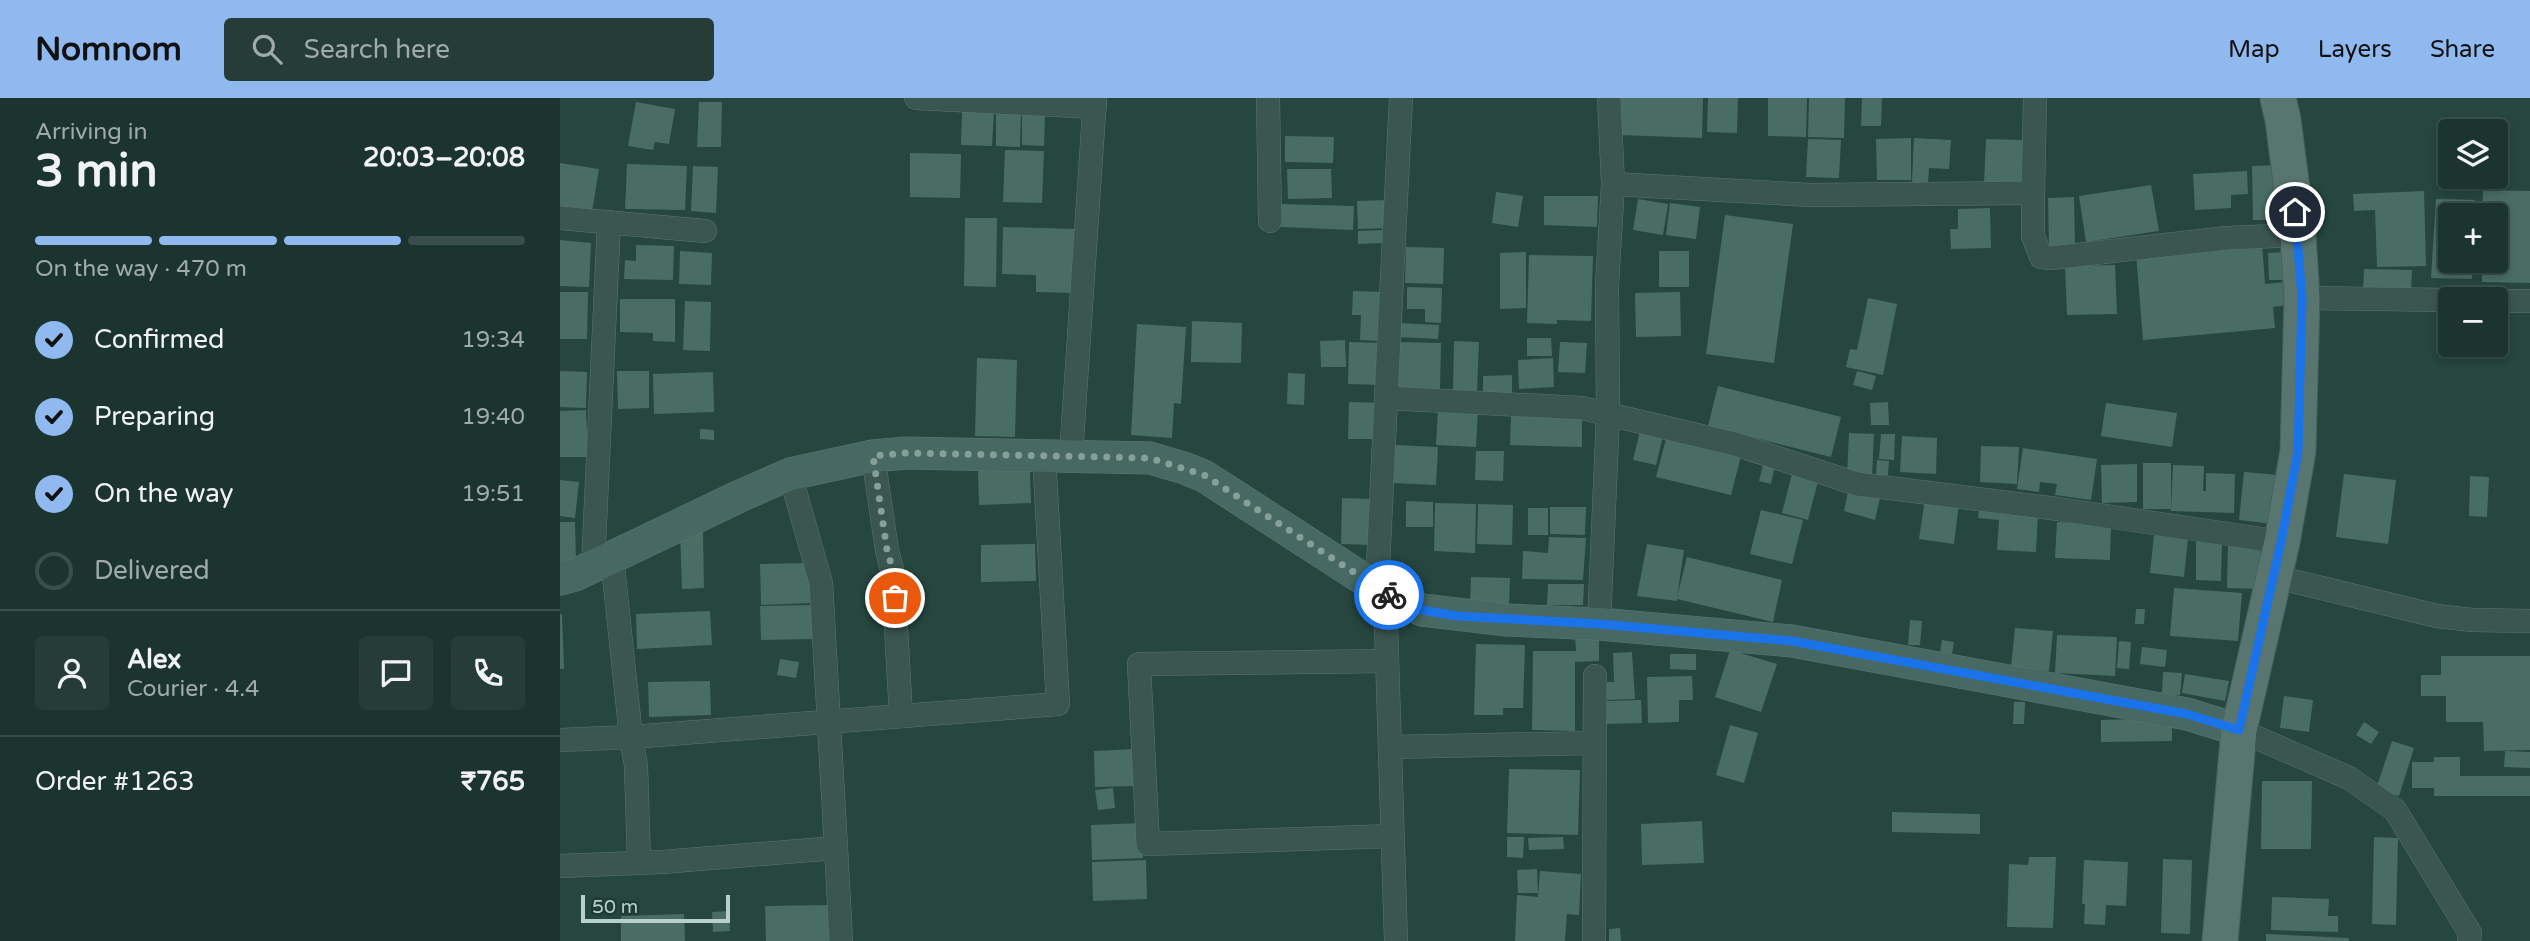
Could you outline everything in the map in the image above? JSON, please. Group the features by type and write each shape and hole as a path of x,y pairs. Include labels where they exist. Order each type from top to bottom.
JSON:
{"main road":[{"path":"2221,941 2239,730 2281,542 2298,451 2302,298 2298,235 2278,98"}],"street":[{"path":"560,740 830,723 1058,704 1057,455 1095,102 916,98"},
{"path":"1268,98 1270,221"},
{"path":"1396,941 1387,661 1381,591 1386,398 1401,98"},
{"path":"1600,624 1608,414 1607,286 1613,184 1609,98"},
{"path":"2035,98 2033,236 2041,257 2227,238 2298,235"},
{"path":"1613,184 1810,195 2033,193"},
{"path":"560,218 705,231"},
{"path":"609,222 602,561 636,766 639,862"},
{"path":"2302,298 2438,300"},
{"path":"2508,301 2530,301"},
{"path":"1386,398 1582,408 1735,444 1857,484 2058,509 2281,542"},
{"path":"560,579 790,474 873,456 906,453 1150,458 1204,475 1381,591 1422,610 1457,616 1600,624 1792,641 2187,714 2239,730 2349,778 2395,810 2470,933 2469,941"},
{"path":"873,456 887,550 894,574 901,716"},
{"path":"790,474 821,583 841,941"},
{"path":"2273,576 2437,616 2472,620 2530,621"},
{"path":"1387,661 1139,664 1148,844 1392,836"},
{"path":"1594,941 1595,676"},
{"path":"1390,747 1595,743"},
{"path":"560,866 836,849"}],"building":[{"path":"1621,98 1703,98 1702,138 1620,135"},
{"path":"1708,98 1738,98 1737,133 1707,132"},
{"path":"1768,98 1807,98 1806,137 1768,136"},
{"path":"1809,98 1845,98 1844,138 1808,137"},
{"path":"1862,98 1882,98 1881,126 1861,126"},
{"path":"636,102 675,109 669,144 655,142 653,150 628,146"},
{"path":"699,102 722,102 721,147 697,147"},
{"path":"962,110 994,111 992,146 961,145"},
{"path":"996,111 1021,112 1020,147 996,146"},
{"path":"1022,114 1045,115 1044,146 1022,145"},
{"path":"1285,136 1334,137 1333,163 1285,162"},
{"path":"1911,138 1911,180 1877,180 1876,139"},
{"path":"1914,138 1951,140 1949,169 1929,168 1928,183 1912,182"},
{"path":"1808,139 1841,140 1839,178 1806,177"},
{"path":"1986,139 2025,140 2024,184 1984,183"},
{"path":"1005,150 1044,151 1042,203 1003,202"},
{"path":"910,153 961,154 960,198 910,197"},
{"path":"560,163 599,169 591,218 560,213"},
{"path":"627,164 687,166 685,210 625,209"},
{"path":"2279,165 2280,220 2253,220 2252,166"},
{"path":"693,166 718,167 716,213 691,211"},
{"path":"1287,169 1331,169 1332,198 1288,199"},
{"path":"2247,171 2248,194 2231,195 2231,208 2195,210 2193,174"},
{"path":"2151,185 2159,231 2086,242 2079,196"},
{"path":"2483,190 2530,191 2530,283 2482,282 2482,273 2508,273 2508,203 2482,203"},
{"path":"2424,191 2426,266 2377,267 2375,210 2354,211 2353,194"},
{"path":"1496,192 1523,196 1518,227 1492,223"},
{"path":"1544,196 1598,196 1597,227 1544,225"},
{"path":"2074,197 2075,246 2049,247 2048,198"},
{"path":"1638,199 1668,204 1663,235 1633,230"},
{"path":"2436,199 2475,200 2475,203 2438,203 2438,273 2472,273 2472,279 2431,278"},
{"path":"1388,200 1389,228 1358,229 1357,201"},
{"path":"1670,203 1700,207 1696,239 1666,235"},
{"path":"1281,204 1354,206 1353,230 1280,227"},
{"path":"1990,208 1991,248 1951,249 1950,229 1958,229 1958,209"},
{"path":"1725,215 1793,224 1774,363 1706,354"},
{"path":"965,218 997,218 996,287 964,286"},
{"path":"1003,227 1077,229 1075,293 1036,292 1036,275 1002,274"},
{"path":"1382,230 1383,243 1358,244 1358,231"},
{"path":"560,240 591,243 589,287 560,286"},
{"path":"2262,243 2265,284 2286,282 2288,305 2273,307 2275,328 2143,340 2136,253"},
{"path":"636,245 674,246 673,280 624,279 625,260 636,261"},
{"path":"1406,247 1444,248 1443,284 1405,283"},
{"path":"680,251 712,253 711,285 679,284"},
{"path":"1659,251 1689,251 1689,287 1659,287"},
{"path":"1526,252 1526,308 1500,309 1500,253"},
{"path":"2284,252 2285,280 2269,280 2268,253"},
{"path":"1529,255 1593,256 1591,321 1527,323"},
{"path":"2115,265 2117,314 2067,315 2065,266"},
{"path":"2364,269 2412,270 2411,292 2363,291"},
{"path":"1407,287 1442,288 1441,323 1425,322 1425,309 1407,309"},
{"path":"1353,291 1384,292 1382,341 1360,340 1361,315 1352,315"},
{"path":"560,292 588,292 587,339 560,339"},
{"path":"1680,292 1681,336 1636,337 1635,293"},
{"path":"1868,298 1897,304 1883,375 1846,367 1850,349 1857,350"},
{"path":"620,299 675,299 675,342 653,341 653,333 620,332"},
{"path":"685,301 711,302 710,351 683,350"},
{"path":"1192,321 1242,323 1241,363 1191,362"},
{"path":"1397,323 1439,325 1438,339 1397,337"},
{"path":"1137,324 1186,327 1181,404 1174,403 1172,438 1131,435"},
{"path":"1527,338 1551,338 1552,356 1527,356"},
{"path":"1345,340 1346,367 1321,367 1320,341"},
{"path":"1454,341 1479,342 1477,391 1453,390"},
{"path":"1349,342 1382,343 1381,385 1348,384"},
{"path":"1398,342 1441,343 1440,389 1398,389"},
{"path":"1560,342 1587,343 1585,373 1558,372"},
{"path":"977,358 1017,360 1015,437 975,436"},
{"path":"1553,358 1554,387 1519,389 1518,360"},
{"path":"560,371 587,372 586,408 560,407"},
{"path":"617,371 649,371 649,408 618,409"},
{"path":"1857,371 1876,376 1872,390 1853,385"},
{"path":"713,372 714,412 654,414 653,374"},
{"path":"1288,373 1305,374 1304,405 1287,404"},
{"path":"1512,375 1512,400 1483,400 1483,376"},
{"path":"1718,386 1841,417 1831,457 1708,426"},
{"path":"1349,402 1384,403 1383,439 1348,439"},
{"path":"1888,402 1889,425 1871,425 1870,403"},
{"path":"2106,403 2177,413 2172,447 2101,436"},
{"path":"1438,408 1478,410 1476,447 1436,445"},
{"path":"586,410 588,457 560,457 560,411"},
{"path":"1511,416 1582,418 1582,447 1510,445"},
{"path":"1641,427 1664,432 1656,465 1633,460"},
{"path":"700,429 714,430 714,440 700,439"},
{"path":"1849,433 1874,434 1872,477 1847,476"},
{"path":"1881,434 1895,434 1894,460 1879,459"},
{"path":"1667,435 1742,452 1731,495 1656,477"},
{"path":"1902,436 1937,438 1936,474 1900,472"},
{"path":"1395,445 1438,447 1436,485 1393,483"},
{"path":"1981,446 2019,447 2017,484 1980,482"},
{"path":"2023,448 2097,459 2091,500 2055,495 2057,484 2040,482 2039,492 2017,489"},
{"path":"1476,451 1504,451 1503,481 1475,480"},
{"path":"1877,460 1889,461 1888,475 1876,475"},
{"path":"1764,461 1775,464 1771,484 1759,481"},
{"path":"2143,463 2171,463 2171,509 2143,509"},
{"path":"2137,464 2137,502 2102,503 2101,465"},
{"path":"2173,465 2204,466 2203,491 2206,491 2206,473 2235,474 2234,513 2171,511"},
{"path":"1030,470 1031,503 979,505 978,471"},
{"path":"2244,472 2279,475 2274,524 2239,520"},
{"path":"1792,474 1818,481 1808,520 1782,513"},
{"path":"2344,474 2396,480 2388,544 2336,537"},
{"path":"2470,476 2489,477 2487,517 2469,516"},
{"path":"560,480 579,482 575,518 560,516"},
{"path":"1849,487 1881,494 1875,520 1844,511"},
{"path":"1342,498 1371,499 1370,545 1341,544"},
{"path":"1925,499 1959,503 1954,544 1919,539"},
{"path":"1406,501 1433,502 1433,527 1406,527"},
{"path":"1435,503 1476,504 1475,553 1434,551"},
{"path":"1478,504 1513,505 1512,545 1477,544"},
{"path":"1550,507 1586,507 1585,535 1550,534"},
{"path":"1528,508 1548,508 1548,535 1528,535"},
{"path":"1761,510 1803,520 1792,564 1750,554"},
{"path":"1979,510 2038,513 2036,552 1997,550 1999,520 1978,518"},
{"path":"560,522 575,522 576,563 560,564"},
{"path":"2057,522 2111,524 2110,560 2055,558"},
{"path":"680,532 703,532 704,588 682,589"},
{"path":"2154,535 2188,539 2184,577 2150,573"},
{"path":"1549,537 1586,538 1583,580 1522,579 1523,551 1548,553"},
{"path":"2196,541 2222,541 2221,581 2196,580"},
{"path":"2228,541 2261,542 2260,589 2227,588"},
{"path":"1035,544 1036,581 981,582 981,545"},
{"path":"1647,544 1684,550 1677,597 1687,557 1782,580 1773,622 1677,599 1637,596"},
{"path":"809,563 811,603 761,605 760,564"},
{"path":"1471,577 1510,578 1509,605 1470,605"},
{"path":"1548,584 1584,584 1583,605 1547,605"},
{"path":"2174,588 2242,593 2238,641 2170,636"},
{"path":"812,605 812,639 761,640 760,606"},
{"path":"2136,609 2145,609 2144,624 2135,624"},
{"path":"710,611 712,645 637,649 636,614"},
{"path":"562,614 564,669 560,669"},
{"path":"1910,620 1922,621 1920,645 1908,645"},
{"path":"2015,628 2053,631 2049,671 2011,667"},
{"path":"1575,634 1599,634 1599,661 1575,662 1575,731 1532,730 1533,651 1576,651"},
{"path":"2057,635 2117,637 2115,676 2055,673"},
{"path":"1942,640 1954,642 1952,654 1940,652"},
{"path":"2119,641 2131,642 2129,669 2117,668"},
{"path":"1476,644 1525,645 1523,708 1503,708 1503,715 1474,715"},
{"path":"2142,647 2167,650 2165,667 2140,664"},
{"path":"1730,650 1777,664 1761,712 1715,697"},
{"path":"1632,652 1635,699 1604,700 1604,682 1614,682 1613,653"},
{"path":"1670,654 1696,654 1696,670 1670,669"},
{"path":"2441,656 2530,656 2530,750 2484,751 2483,722 2446,722 2446,696 2421,696 2421,675 2441,675"},
{"path":"780,659 799,662 796,678 777,675"},
{"path":"2163,672 2182,673 2180,695 2162,694"},
{"path":"2185,674 2229,681 2225,701 2182,693"},
{"path":"1692,676 1693,700 1679,700 1679,722 1648,723 1647,677"},
{"path":"710,681 711,715 649,717 648,682"},
{"path":"2284,696 2313,700 2309,732 2280,728"},
{"path":"1641,700 1642,723 1605,724 1605,701"},
{"path":"2014,702 2025,702 2024,724 2013,724"},
{"path":"2172,718 2172,741 2101,742 2101,720"},
{"path":"2364,722 2379,732 2371,744 2356,735"},
{"path":"1730,725 1758,733 1744,783 1716,775"},
{"path":"2392,741 2414,748 2399,796 2376,789"},
{"path":"1134,749 1135,786 1095,787 1094,751"},
{"path":"2505,751 2530,752 2530,768 2504,767"},
{"path":"2434,757 2460,757 2460,776 2530,776 2530,796 2434,796 2434,788 2412,788 2412,762 2434,762"},
{"path":"1509,769 1580,770 1578,835 1507,833"},
{"path":"2262,781 2312,781 2311,849 2261,849"},
{"path":"1113,788 1115,808 1098,810 1095,790"},
{"path":"1892,812 1980,814 1980,834 1892,832"},
{"path":"1702,821 1704,863 1642,865 1641,824"},
{"path":"1142,823 1143,858 1092,860 1091,825"},
{"path":"1507,837 1524,837 1523,858 1507,857"},
{"path":"1563,837 1564,849 1529,850 1528,838"},
{"path":"2374,837 2398,838 2396,925 2372,924"},
{"path":"2029,857 2056,857 2053,928 2007,927 2009,864 2028,865"},
{"path":"2163,859 2192,860 2190,934 2161,933"},
{"path":"1146,860 1147,899 1093,901 1092,862"},
{"path":"2084,860 2128,862 2126,906 2106,905 2105,925 2084,924"},
{"path":"1537,869 1538,893 1518,893 1517,870"},
{"path":"1540,871 1581,874 1579,915 1567,914 1565,941 1515,941 1517,895 1538,897"},
{"path":"2272,897 2329,899 2328,916 2338,916 2338,932 2271,930"},
{"path":"832,905 833,941 766,941 765,906"},
{"path":"729,911 730,931 713,932 712,912"},
{"path":"684,914 685,941 621,941 621,916"},
{"path":"1620,928 1621,941 1609,941 1609,929"},
{"path":"2266,934 2349,938 2349,941 2266,941"}],"way so far":[{"path":"895,598 894,574 887,550 873,456 906,453 1150,458 1204,475 1389,595"}],"route":[{"path":"1389,595 1422,610 1457,616 1600,624 1792,641 2187,714 2239,730 2281,542 2298,451 2302,298 2295,212"}]}
